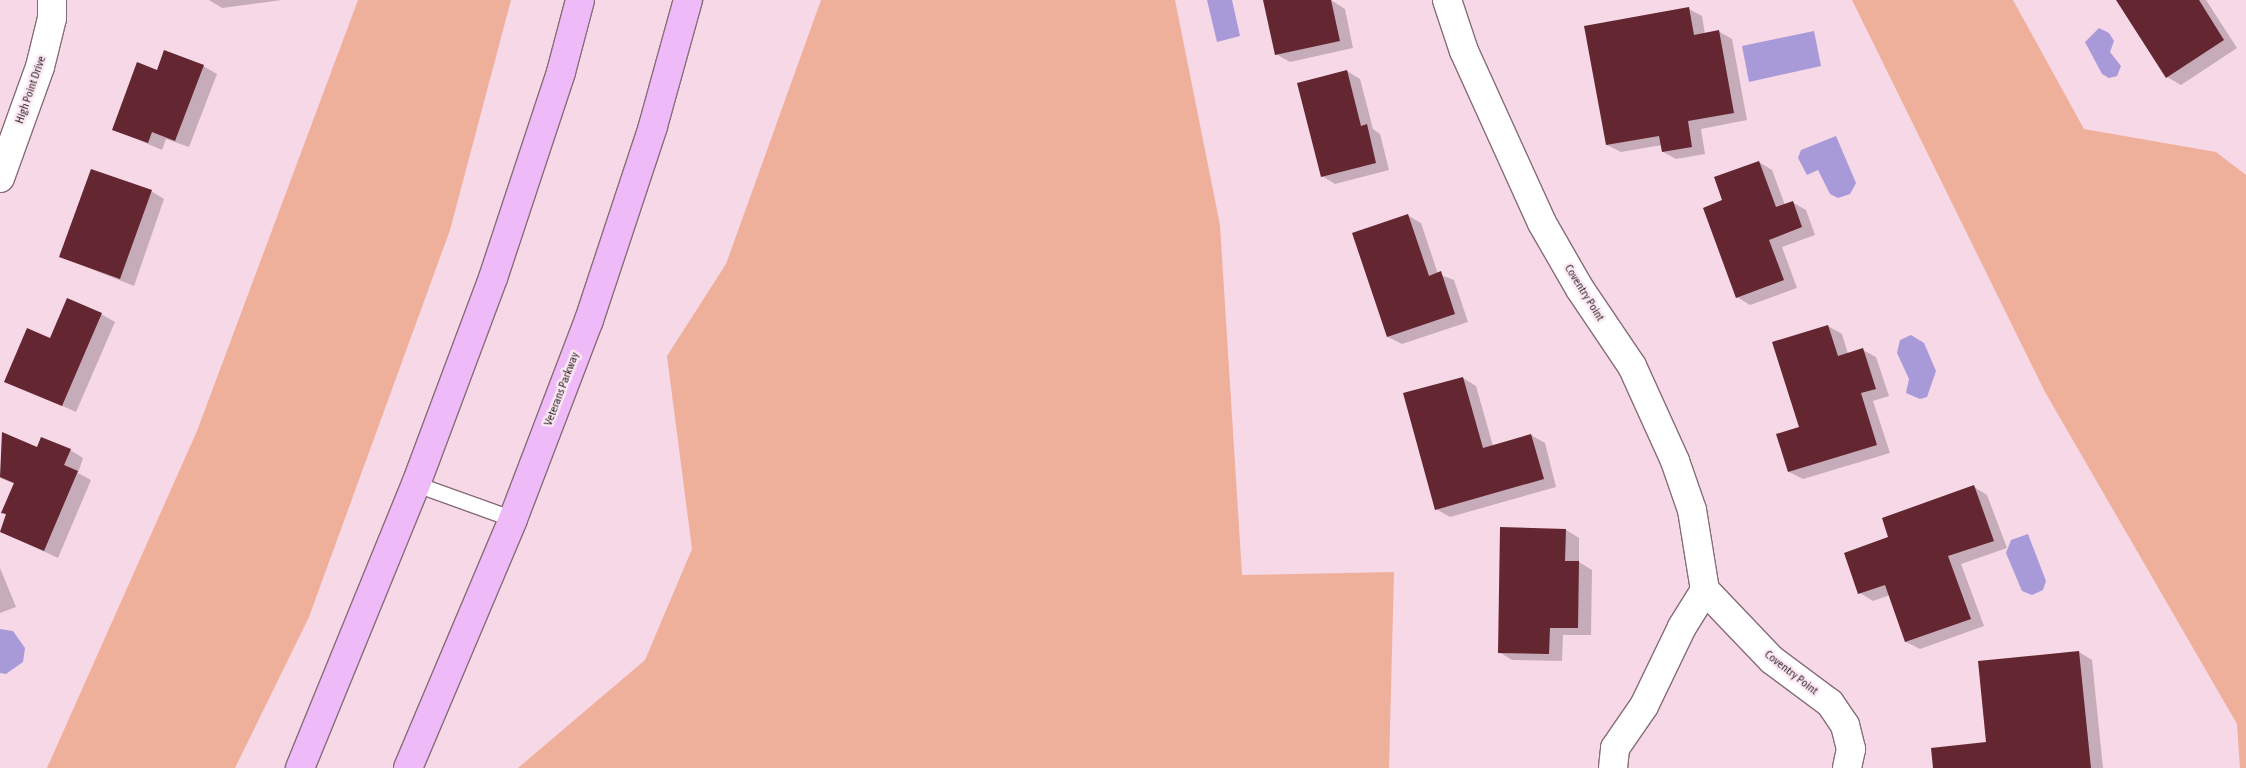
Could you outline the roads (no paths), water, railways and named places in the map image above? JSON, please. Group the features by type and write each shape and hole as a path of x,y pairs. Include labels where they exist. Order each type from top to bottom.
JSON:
{"highway":[{"path":"300,768 416,484 492,278 560,72 580,0"},
{"name":"Veterans Parkway","path":"408,768 513,519 592,310 653,126 688,0"}],"street":[{"name":"High Point Drive","path":"0,178 40,68 52,18 52,0"},
{"name":"Coventry Point","path":"1448,0 1464,51 1542,224 1580,289 1632,366 1675,461 1692,510 1705,590 1772,660 1830,703 1845,725 1851,750 1847,768"},
{"path":"1613,768 1615,748 1644,706 1682,627 1705,590"}],"lane":[{"path":"416,484 513,519"}]}
